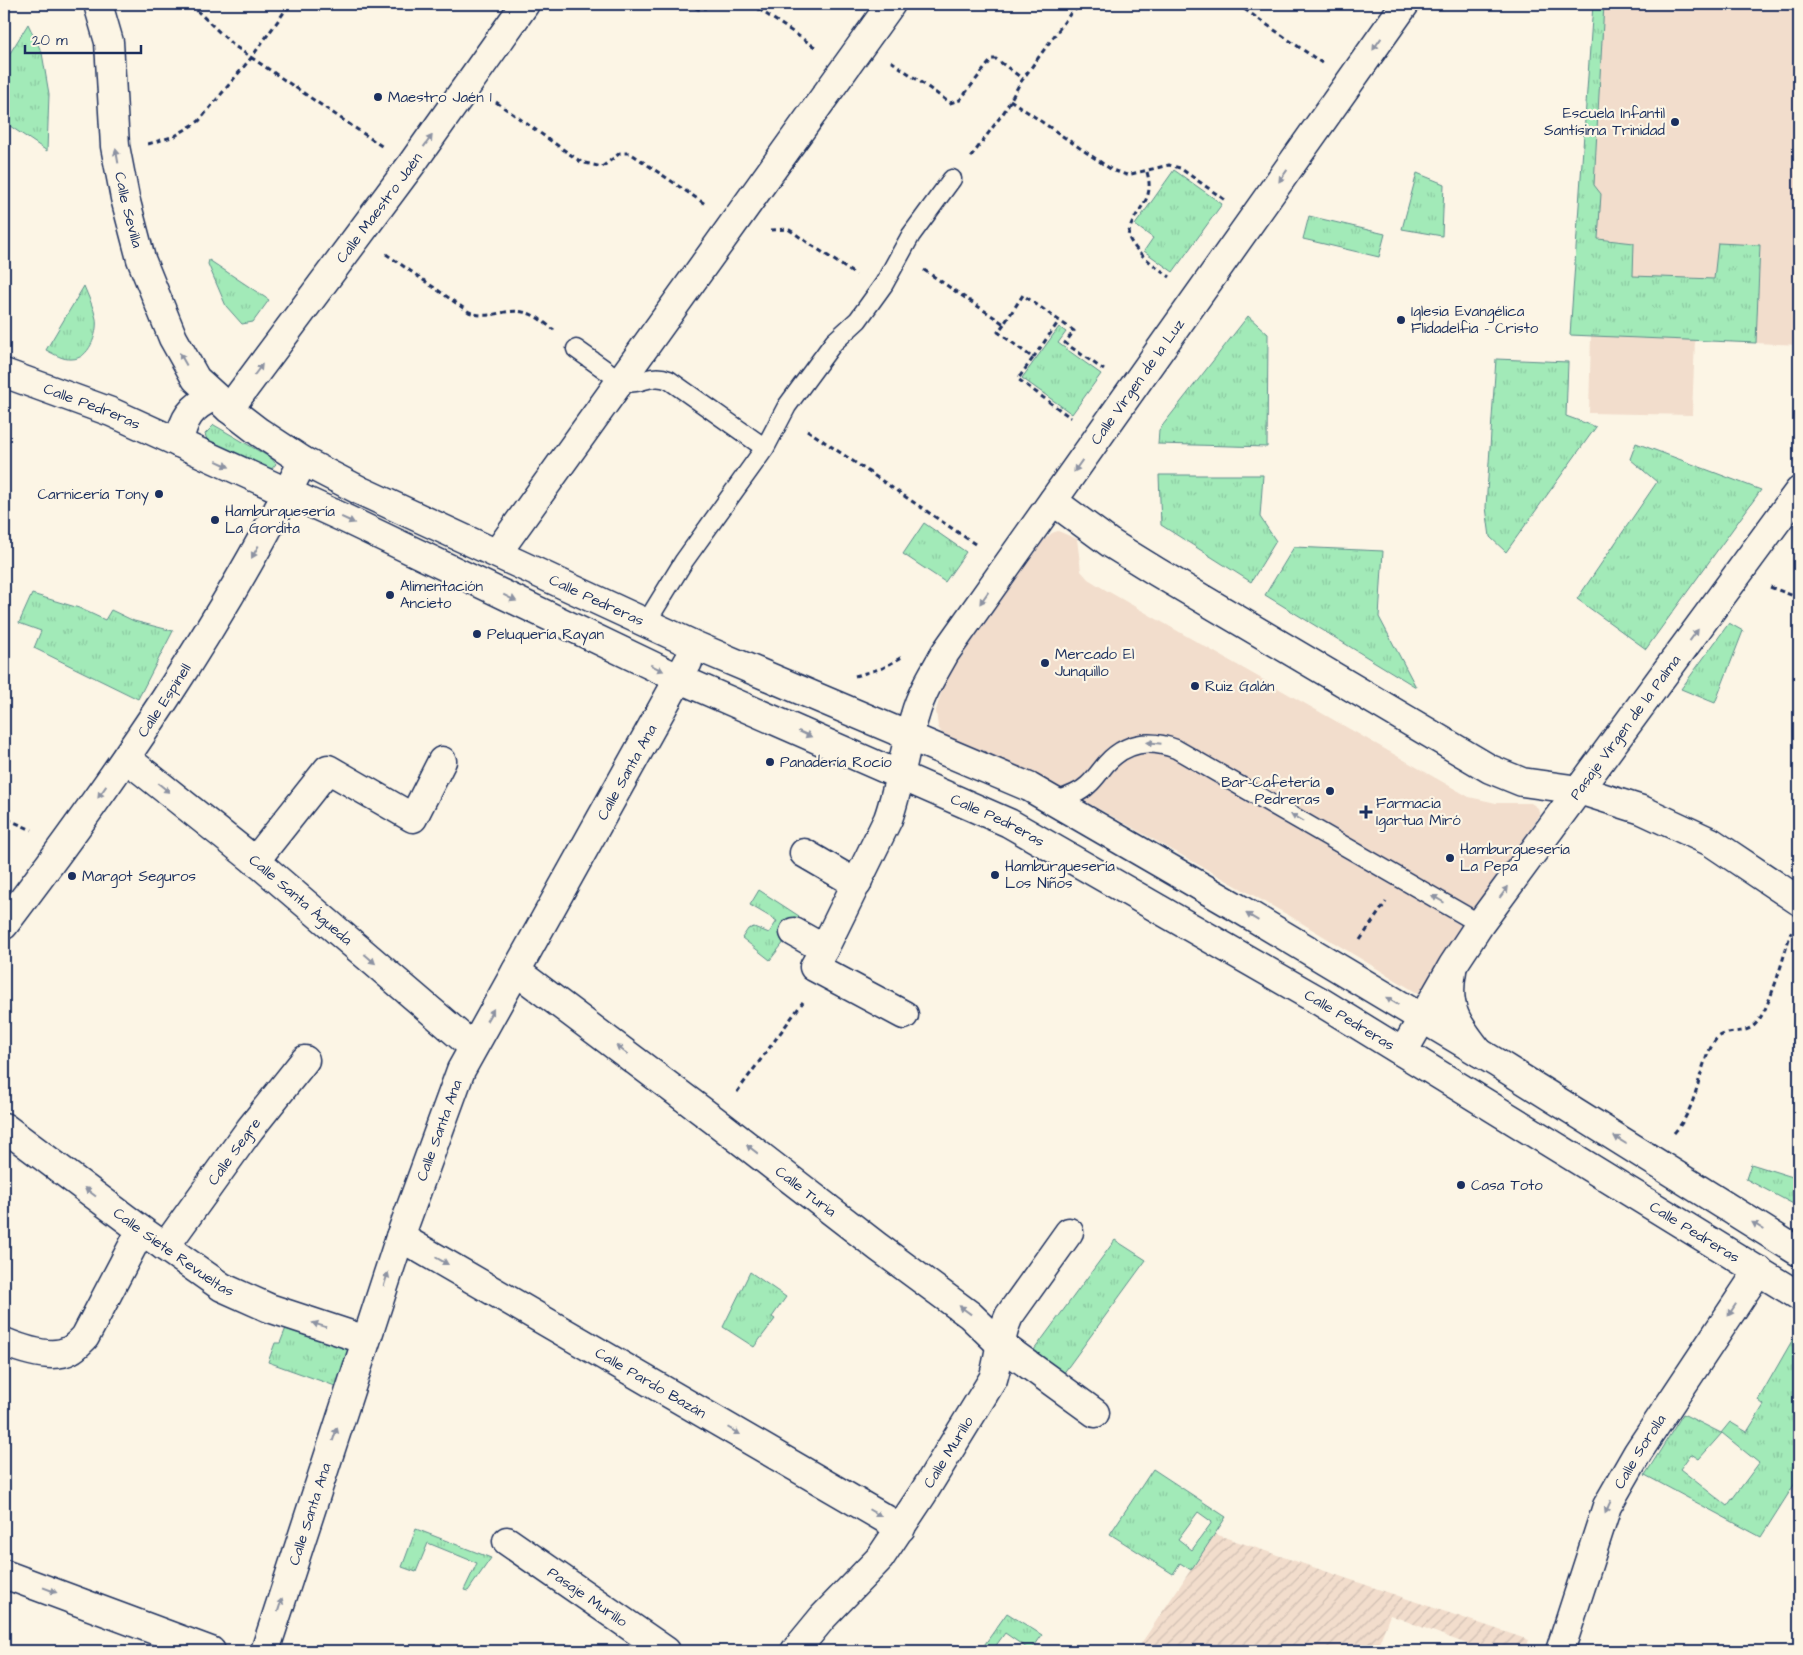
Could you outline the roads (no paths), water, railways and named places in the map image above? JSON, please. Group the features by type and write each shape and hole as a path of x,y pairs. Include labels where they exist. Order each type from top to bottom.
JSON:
{"street":[{"name":"Calle Sevilla","path":"98,4 108,42 115,146 125,198 141,259 184,362 196,379 222,403"},
{"name":"Calle Maestro Jaén","path":"222,403 359,235 525,4"},
{"path":"497,553 735,224 891,4"},
{"name":"Calle Virgen de la Luz","path":"904,1015 814,967 888,819 914,715 924,690 945,653 1405,4"},
{"name":"Calle Pedreras","path":"4,373 112,412 287,494 348,520 680,679 1009,823 1403,1052 1799,1296"},
{"path":"179,443 188,413 200,402 222,403"},
{"name":"Calle Pedreras","path":"222,403 303,461 361,491 696,646 1029,787 1480,1053 1799,1252"},
{"name":"Calle Espinell","path":"4,925 64,846 126,758 253,555 303,461"},
{"name":"Pasaje Virgen de la Palma","path":"1403,1052 1480,924 1799,491"},
{"path":"1052,501 1110,543 1157,572 1490,769 1522,782 1580,790 1642,810 1711,842 1799,901"},
{"name":"Calle Santa Ana","path":"265,1651 400,1237 448,1099 472,1046 680,679 696,646"},
{"name":"Calle Santa Águeda","path":"126,758 255,860 472,1046"},
{"path":"255,860 328,769 413,818 442,761"},
{"path":"804,853 857,884"},
{"path":"794,932 824,949"},
{"name":"Pasaje Virgen de la Palma","path":"1453,966 1449,991 1452,1012 1457,1024 1480,1053"},
{"name":"Calle Turia","path":"516,971 970,1315 1000,1344 1094,1413"},
{"name":"Calle Segre","path":"164,1247 250,1129 305,1060"},
{"name":"Calle Siete Revueltas","path":"4,1127 164,1247 222,1287 269,1308 366,1340"},
{"path":"4,1342 33,1352 69,1352 85,1337 141,1230"},
{"name":"Calle Murillo","path":"795,1651 823,1617 880,1558 901,1528 993,1379 999,1362 1002,1330 1009,1316 1069,1232"},
{"name":"Calle Pardo Bazán","path":"400,1237 901,1528"},
{"name":"Calle Sorolla","path":"1560,1651 1607,1506 1638,1452 1759,1270"},
{"name":"Pasaje Murillo","path":"507,1541 666,1651"},
{"path":"4,1574 211,1651"}],"lane":[{"path":"646,623 684,561 765,448 782,413 834,342 852,327 878,292 901,254 952,179"},
{"path":"576,349 621,381 630,384 647,378 660,377 670,380 765,448"},
{"path":"1053,802 1073,795 1088,786 1112,758 1126,748 1142,742 1160,743 1176,748 1480,924"}],"place":[{"name":"Maestro Jaén 1","path":"378,97"},
{"name":"Escuela Infantil Santísima Trinidad","path":"1675,122"},
{"name":"Iglesia Evangélica Flidadelfia - Cristo","path":"1401,320"},
{"name":"Carnicería Tony","path":"159,494"},
{"name":"Hamburguesería La Gordita","path":"215,520"},
{"name":"Alimentación Ancieto","path":"390,595"},
{"name":"Peluquería Rayan","path":"477,634"},
{"name":"Mercado El Junquillo","path":"1045,663"},
{"name":"Ruiz Galán","path":"1195,686"},
{"name":"Panadería Rocío","path":"770,762"},
{"name":"Bar-Cafetería Pedreras","path":"1330,791"},
{"name":"Farmacia Igartua Miró","path":"1366,812"},
{"name":"Hamburguesería La Pepa","path":"1450,858"},
{"name":"Hamburguesería Los Niños","path":"995,875"},
{"name":"Margot Seguros","path":"72,876"},
{"name":"Casa Toto","path":"1461,1185"}]}
